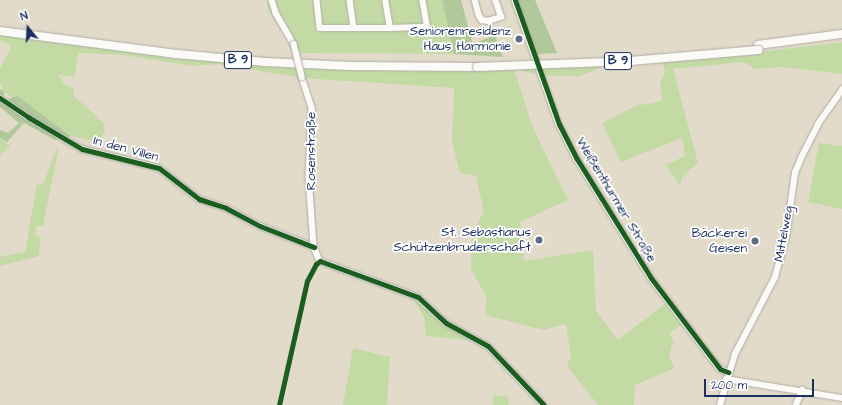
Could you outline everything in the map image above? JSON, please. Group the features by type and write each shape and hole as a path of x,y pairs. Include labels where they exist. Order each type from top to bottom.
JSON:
{"highway":[{"name":"B 9","path":"0,26 76,38 222,54 351,61 477,65"},
{"name":"B 9","path":"0,31 106,46 257,61 350,66 477,65 623,61 842,38"},
{"name":"B 9","path":"759,47 842,34"}],"street":[{"name":"Rosenstraße","path":"272,0 276,13 294,44 302,77 312,108 309,177 314,246 320,261 418,297 446,322 488,346 544,405"},
{"path":"317,0 320,28 427,27 422,0"},
{"path":"350,0 354,28"},
{"path":"385,0 390,28"},
{"path":"475,0 482,20 488,21 501,17 495,0"},
{"name":"Weißenthurmer Straße","path":"515,0 559,124 590,183 651,278 720,369 728,372"},
{"name":"Mittelweg","path":"726,379 735,354 775,277 786,237 795,173 801,158 818,124 842,90"},
{"name":"In den Villen","path":"0,98 82,149 160,168 199,199 226,208 260,226 314,246"},
{"path":"720,405 726,379 802,390 842,398"},
{"path":"796,405 802,390"}],"green space":[{"path":"267,0 442,0 454,54 292,53 288,38 268,10"},
{"path":"442,0 461,0 473,44 495,35 503,57 454,54"},
{"path":"518,0 535,0 557,53 536,54"},
{"path":"0,32 175,59 347,68 601,66 594,71 579,76 546,76 514,69 533,128 568,200 520,222 524,261 593,250 596,311 618,340 665,304 682,325 669,333 674,343 672,344 669,357 675,368 635,385 634,405 598,405 567,366 571,356 566,324 543,330 485,315 487,297 471,270 472,232 484,212 476,176 460,173 452,141 454,88 301,78 219,64 193,66 123,55 78,53 75,77 58,75 66,86 74,88 73,95 104,123 105,130 100,142 70,136 18,96 12,97 1,90 3,86 0,84 0,68 10,50 10,44 0,41"},
{"path":"842,42 842,74 782,67 755,69 743,62 673,69 698,163 682,177 680,186 666,165 685,156 682,138 621,162 602,123 635,106 662,101 660,83 665,71 662,60 759,52"},
{"path":"0,89 5,93 2,97 8,101 12,97 18,96 70,136 55,140 24,123 7,142 0,138 0,130 8,133 19,123 0,107"},
{"path":"0,138 10,146 0,156"},
{"path":"819,143 842,146 842,209 808,202"},
{"path":"59,147 43,226 37,226 35,236 41,237 39,256 0,266 0,257 25,252 37,184 43,185 56,150"},
{"path":"412,297 418,299 446,324 478,341 426,336 424,317"},
{"path":"353,348 390,357 387,405 343,405"},
{"path":"493,396 507,396 509,405 493,405"}],"cycle path":[{"path":"515,0 559,124 577,159 651,278 720,369 728,372"},
{"path":"0,98 28,117 82,149 159,168 199,199 226,208 260,226 314,247"},
{"path":"279,405 307,281 316,264 320,261 418,297 446,323 488,346 544,405"}],"place":[{"name":"Seniorenresidenz Haus Harmonie","path":"519,39"},
{"name":"St. Sebastianus Schützenbruderschaft","path":"539,240"},
{"name":"Bäckerei Geisen","path":"755,241"}]}
